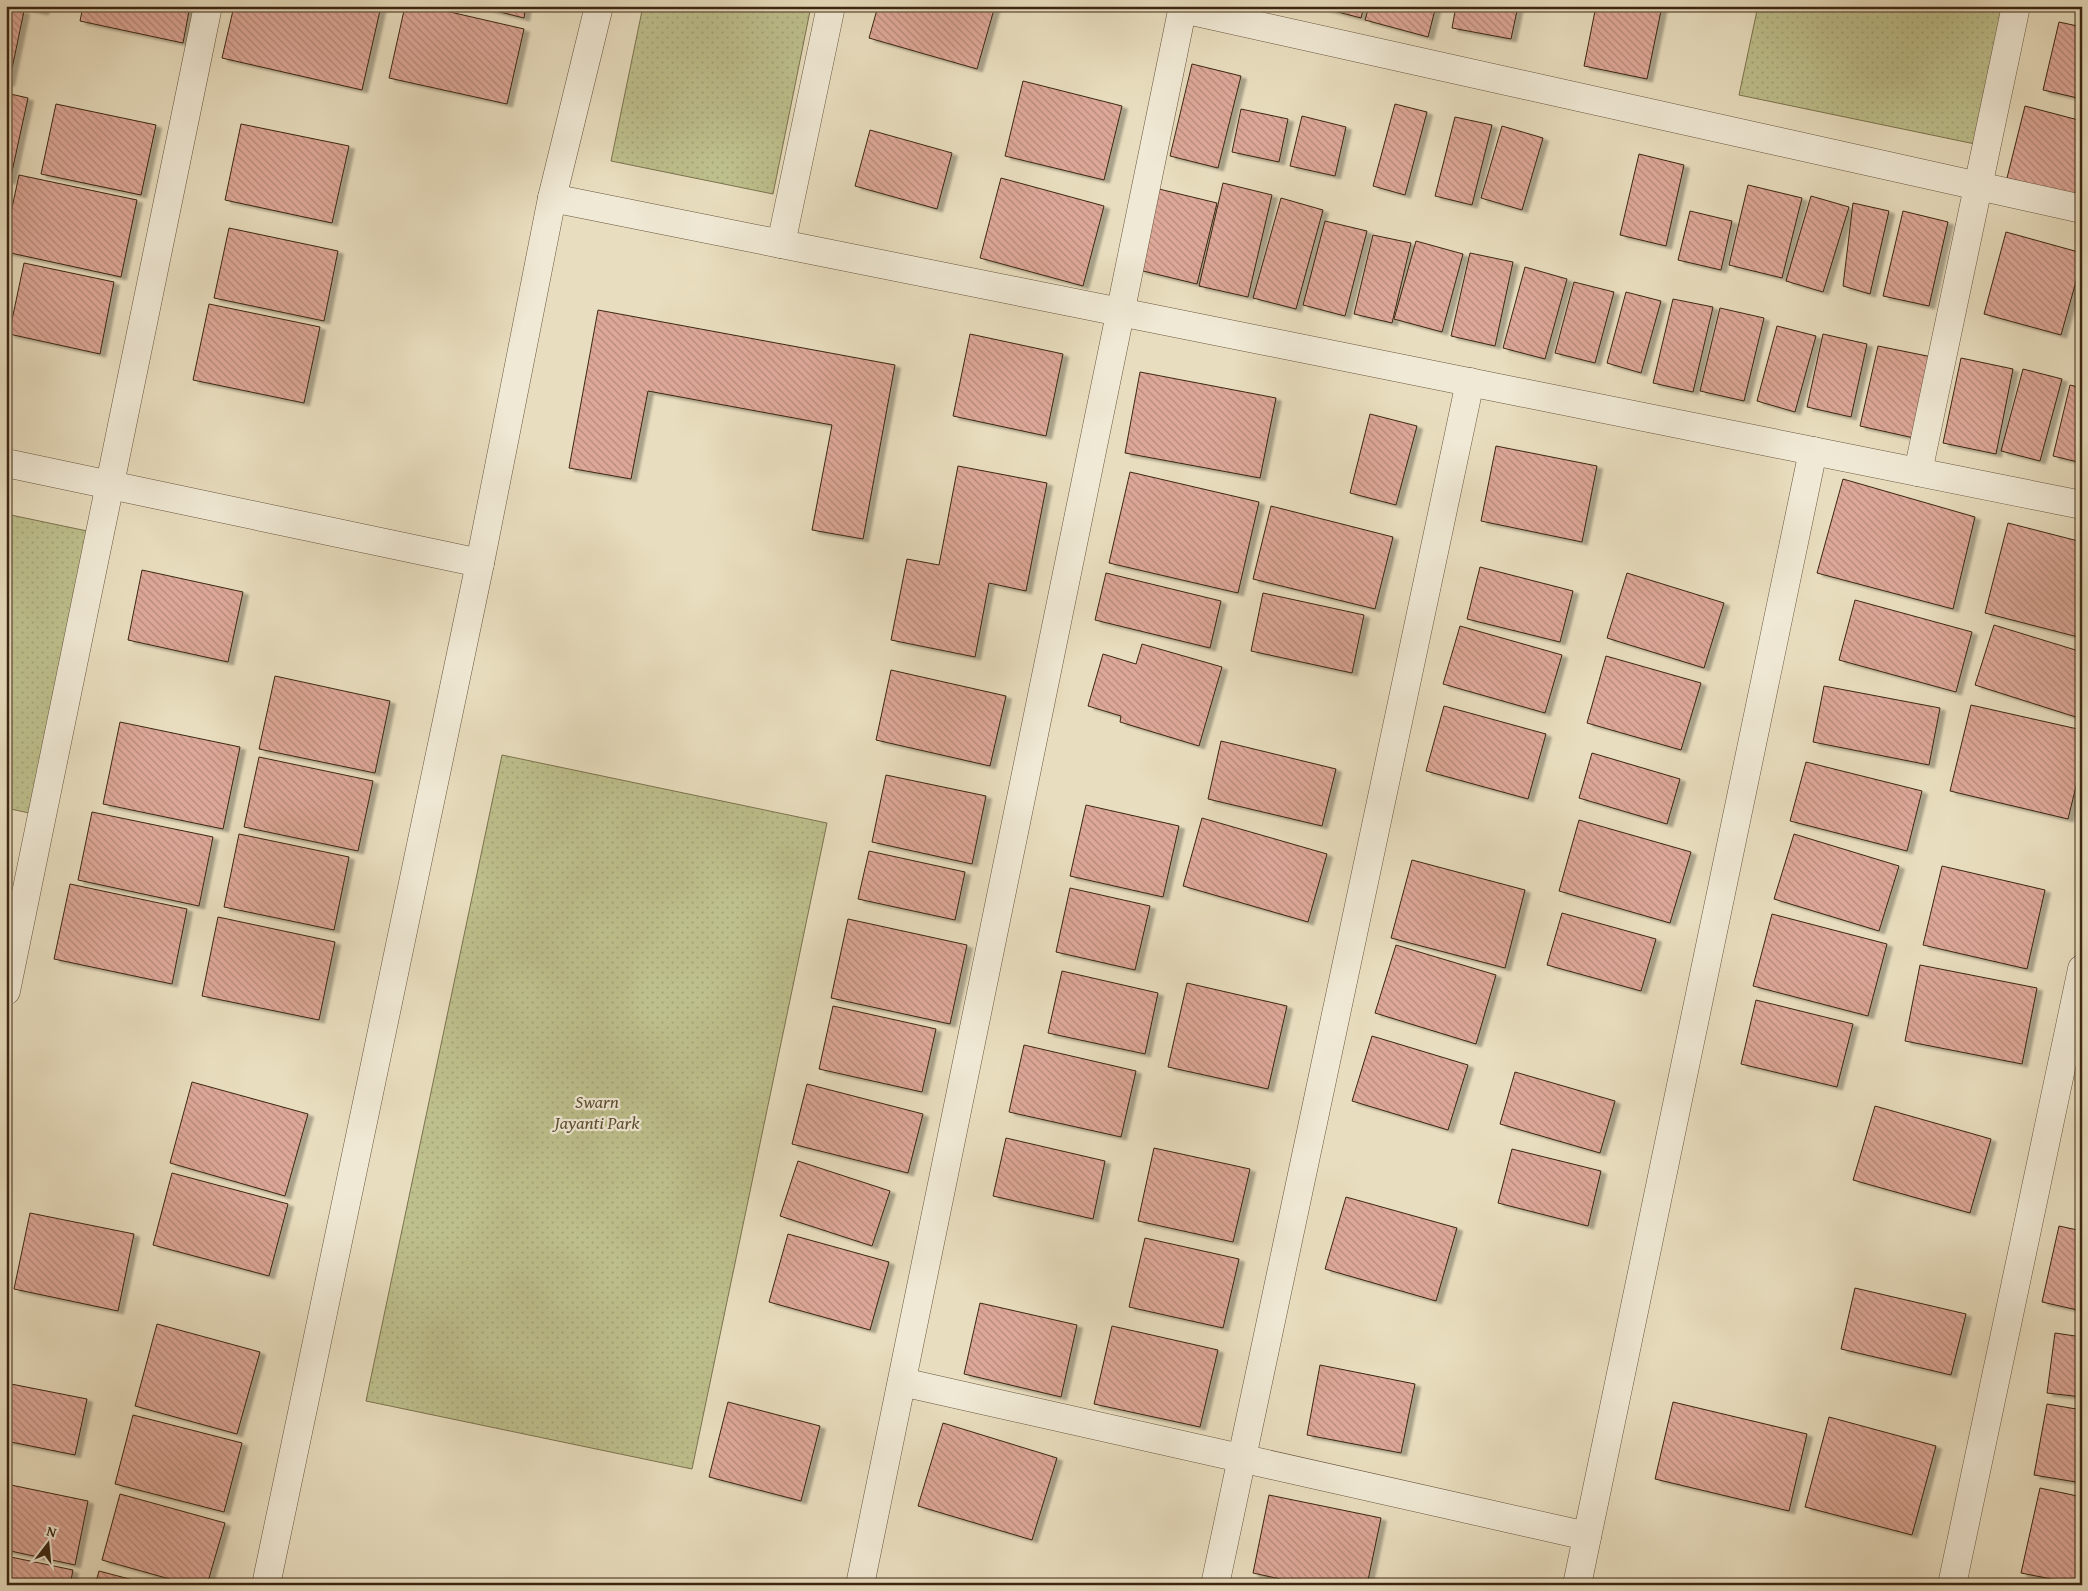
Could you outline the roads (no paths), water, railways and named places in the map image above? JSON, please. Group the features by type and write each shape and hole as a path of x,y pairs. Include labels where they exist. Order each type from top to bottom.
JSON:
{"street":[{"path":"6,991 208,6"},
{"path":"266,1585 480,562 552,198 599,6"},
{"path":"781,244 831,6"},
{"path":"1918,472 2016,6"},
{"path":"860,1585 1183,8 2082,209"},
{"path":"552,198 2082,505"},
{"path":"1216,1585 1470,382"},
{"path":"1577,1585 1813,451"},
{"path":"6,463 480,562"},
{"path":"1952,1585 2082,968"},
{"path":"902,1382 1587,1536"}],"park label":[{"name":"Swarn Jayanti Park","path":"597,1112"}]}
